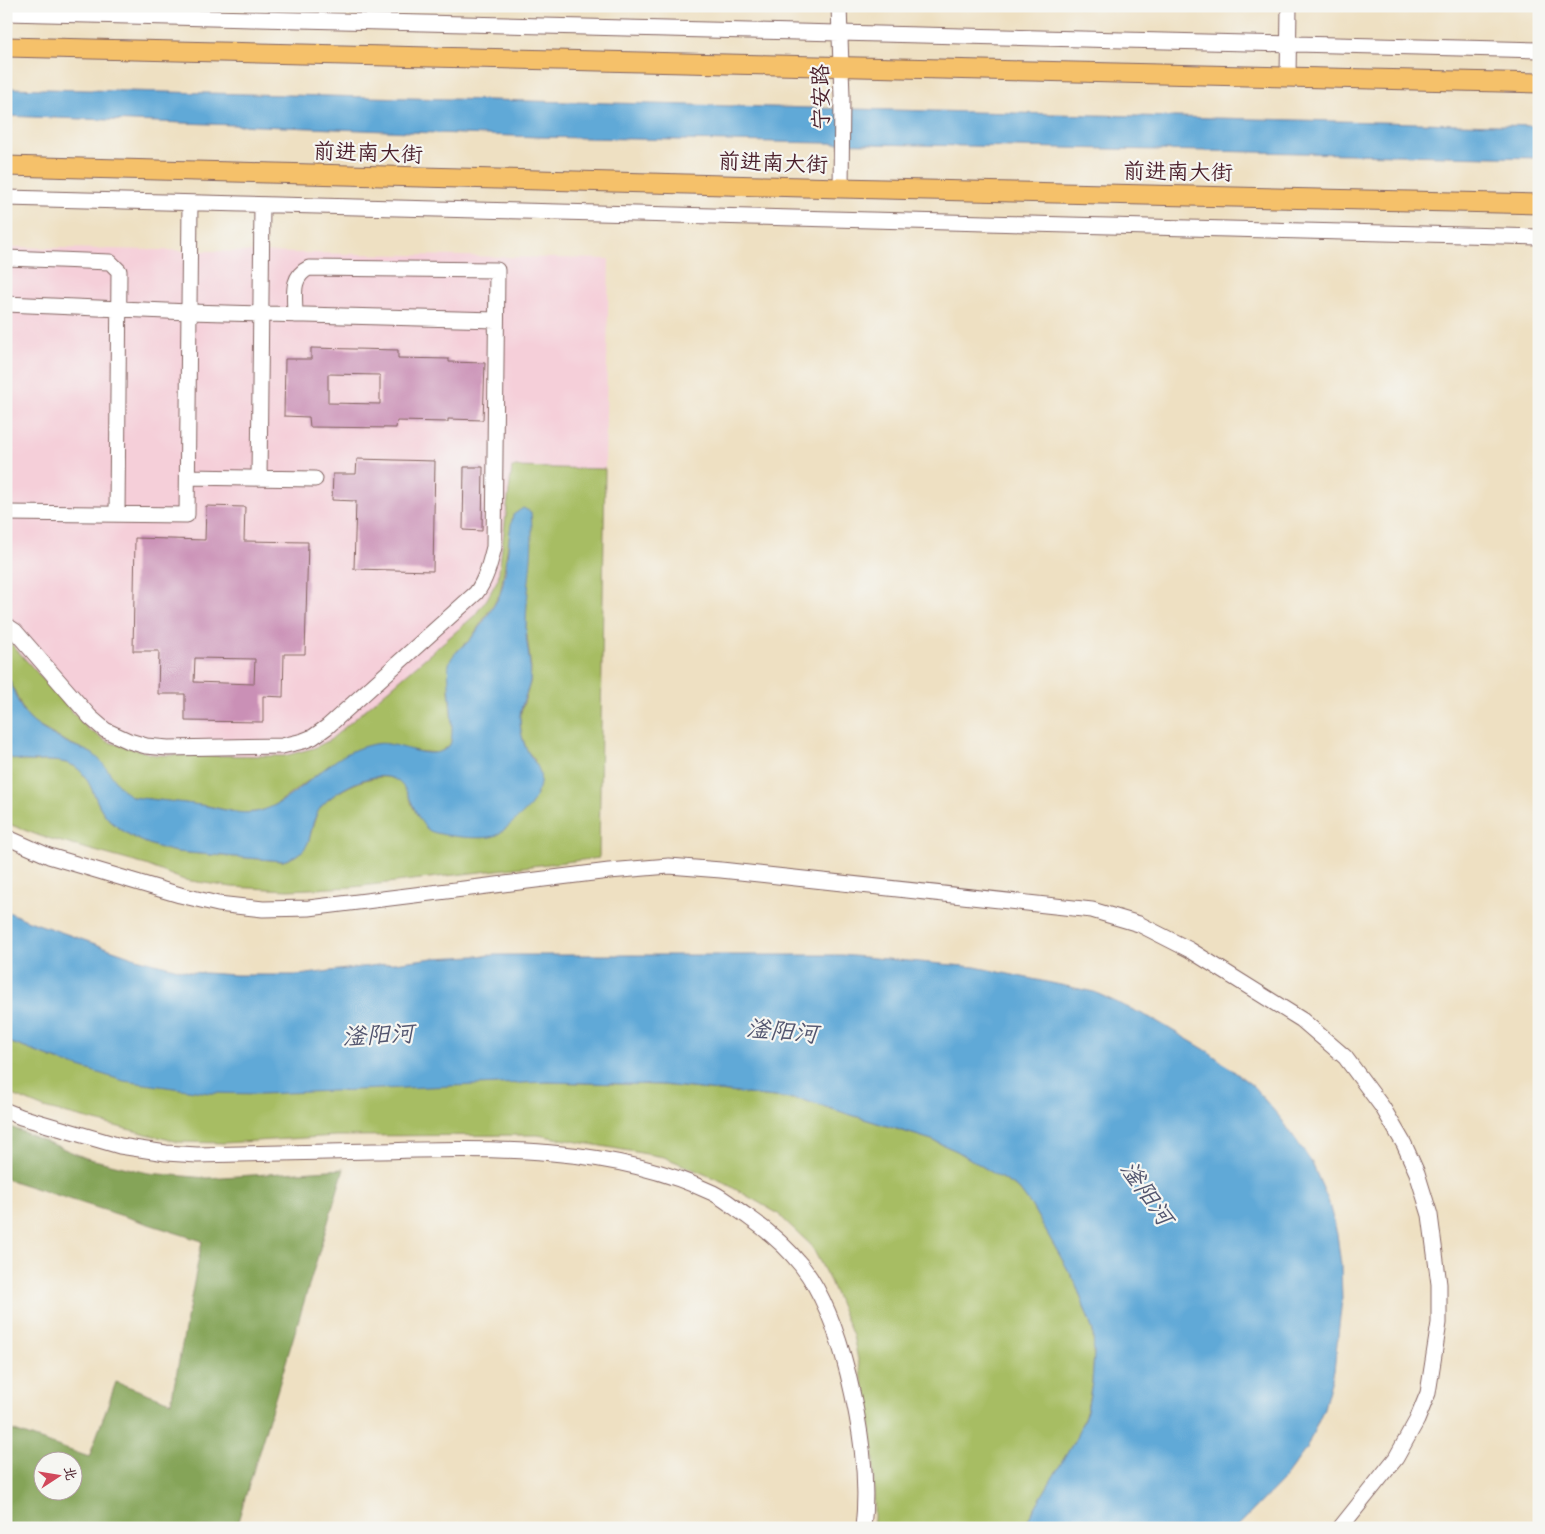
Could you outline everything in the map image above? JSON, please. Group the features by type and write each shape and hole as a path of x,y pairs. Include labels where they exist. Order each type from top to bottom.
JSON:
{"main road":[{"path":"6,47 1539,84"},
{"name":"前进南大街","path":"6,166 1539,204"}],"street":[{"name":"宁安路","path":"839,6 842,97 841,188"},
{"path":"1288,77 1289,6"},
{"path":"6,13 1539,50"},
{"path":"6,198 1539,237"},
{"path":"6,513 188,515 190,203"},
{"path":"259,478 262,205"},
{"path":"6,258 110,262 119,271 117,514"},
{"path":"6,625 15,631 90,717 106,730 129,741 146,746 168,748 282,746 313,737 327,727 476,593 482,586 494,547 497,270 309,268 300,272 296,279 295,316"},
{"path":"6,304 295,316 496,320"},
{"path":"188,477 314,479"},
{"path":"6,837 49,856 180,895 218,904 263,909 326,907 609,870 669,866 1092,910 1139,924 1190,950 1302,1020 1345,1057 1383,1108 1404,1144 1417,1173 1430,1215 1439,1284 1439,1313 1428,1393 1417,1420 1396,1458 1340,1528"},
{"path":"6,1111 21,1118 120,1146 166,1153 197,1155 446,1149 537,1152 615,1161 667,1174 715,1194 770,1233 802,1265 826,1308 843,1354 857,1413 866,1502 863,1528"}],"shaded area":[{"path":"6,247 609,259 605,469 512,467 498,579 487,599 474,617 330,740 313,748 284,756 156,755 108,742 89,729 6,638"}],"green space":[{"path":"512,467 605,469 599,858 353,887 288,890 232,887 184,880 146,865 40,836 6,823 6,756 23,761 57,761 74,766 87,779 100,807 114,824 144,842 177,852 283,861 292,858 306,846 317,812 325,802 344,789 367,779 378,777 389,777 400,783 416,812 430,831 473,837 535,760 527,751 521,733 520,716 530,683 531,669 526,628 524,508 513,515 500,594 470,640 457,651 449,690 453,734 450,745 439,753 412,751 387,744 334,762 271,808 239,813 208,806 132,797 123,792 93,754 33,723 24,712 6,672 6,638 88,729 108,742 156,755 284,756 314,748 330,740 474,616 487,599 498,579"},
{"path":"6,1041 63,1062 663,1085 803,1100 932,1140 957,1151 1019,1189 1031,1205 1075,1282 1093,1331 1092,1383 1087,1410 1076,1438 1023,1528 873,1528 874,1459 868,1406 853,1336 830,1281 811,1245 777,1213 721,1181 664,1157 538,1135 336,1136 224,1143 178,1142 44,1108 6,1092"},
{"path":"6,1125 86,1158 148,1173 207,1178 344,1169 236,1528 6,1528 6,1428 75,1452 32,1452 32,1502 82,1502 82,1455 89,1457 116,1382 171,1402 202,1241 6,1179"}],"water":[{"path":"6,88 1539,126 1539,158 538,137 6,116"},
{"path":"523,508 531,512 532,527 526,629 530,681 521,708 520,722 527,750 540,772 540,782 531,805 497,835 483,838 464,837 444,835 430,831 420,820 398,781 381,776 356,783 341,790 328,800 319,810 306,846 302,851 283,861 177,852 144,842 114,824 100,807 87,779 74,766 57,761 23,761 6,756 6,672 24,713 37,726 67,743 93,754 132,797 250,813 270,808 283,801 335,761 362,747 385,743 419,752 436,753 443,751 449,746 452,732 448,672 450,660 476,633 500,594 505,575 513,515"},
{"name":"滏阳河","path":"6,911 29,921 136,958 190,972 235,975 299,975 433,958 495,955 842,955 975,967 1094,992 1153,1019 1209,1052 1253,1086 1282,1120 1312,1163 1328,1200 1337,1234 1341,1265 1342,1299 1334,1371 1324,1408 1306,1449 1284,1479 1236,1528 1023,1528 1076,1438 1087,1411 1092,1383 1093,1331 1075,1282 1031,1205 1019,1189 957,1151 932,1140 803,1100 663,1085 547,1082 261,1094 209,1093 124,1081 63,1062 6,1041"}],"building":[{"path":"311,348 398,350 398,358 449,359 449,362 485,363 483,420 448,419 448,422 397,421 396,428 310,427 309,417 284,416 285,359 311,359","holes":["328,374 380,375 380,404 328,403"]},
{"path":"357,459 435,461 433,571 354,569 356,501 332,500 333,474 356,474"},
{"path":"464,467 483,467 482,531 463,530"},
{"path":"206,506 245,507 244,541 308,542 305,654 284,654 283,697 263,696 263,722 185,721 185,694 158,694 159,651 133,651 135,538 205,540","holes":["195,658 255,659 254,684 194,682"]}]}
